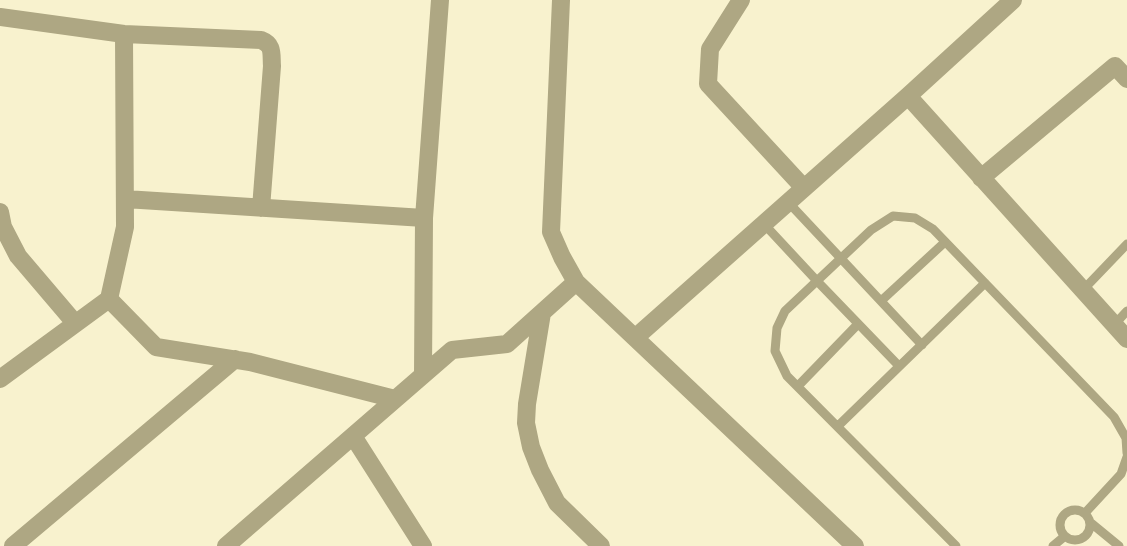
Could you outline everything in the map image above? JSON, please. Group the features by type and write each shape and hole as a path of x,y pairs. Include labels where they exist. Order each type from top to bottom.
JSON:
{"street":[{"path":"424,375 424,218 440,0"},
{"path":"561,0 551,232 562,258 576,282 636,337 855,546"},
{"path":"741,0 710,49 708,84 804,188"},
{"path":"636,337 908,96 1010,1"},
{"path":"0,17 124,34 260,40 267,42 271,49 272,66 261,208"},
{"path":"0,379 109,299 125,227 124,34"},
{"path":"981,178 1115,66 1127,79"},
{"path":"908,96 1127,339"},
{"path":"125,199 424,218"},
{"path":"0,212 3,227 18,256 75,323"},
{"path":"226,546 452,350 507,344 576,282"},
{"path":"109,299 156,347 250,362 395,399"},
{"path":"542,313 527,404 526,423 531,447 540,470 557,503 601,546"},
{"path":"13,546 235,359"},
{"path":"353,436 423,546"}],"lane":[{"path":"788,202 922,345"},
{"path":"956,546 787,376 775,351 777,328 785,311 870,230 893,216 915,218 933,229 1114,418 1126,438 1127,453"},
{"path":"764,224 899,366"},
{"path":"881,301 945,242"},
{"path":"1083,290 1127,244"},
{"path":"838,426 985,283"},
{"path":"1114,325 1127,311"},
{"path":"798,386 858,324"},
{"path":"1085,513 1121,474 1127,457"},
{"path":"1091,523 1087,535 1078,543 1065,536 1061,531 1060,525 1064,514 1074,509 1080,510 1085,513 1091,523 1119,546"},
{"path":"1053,546 1065,536"}]}
